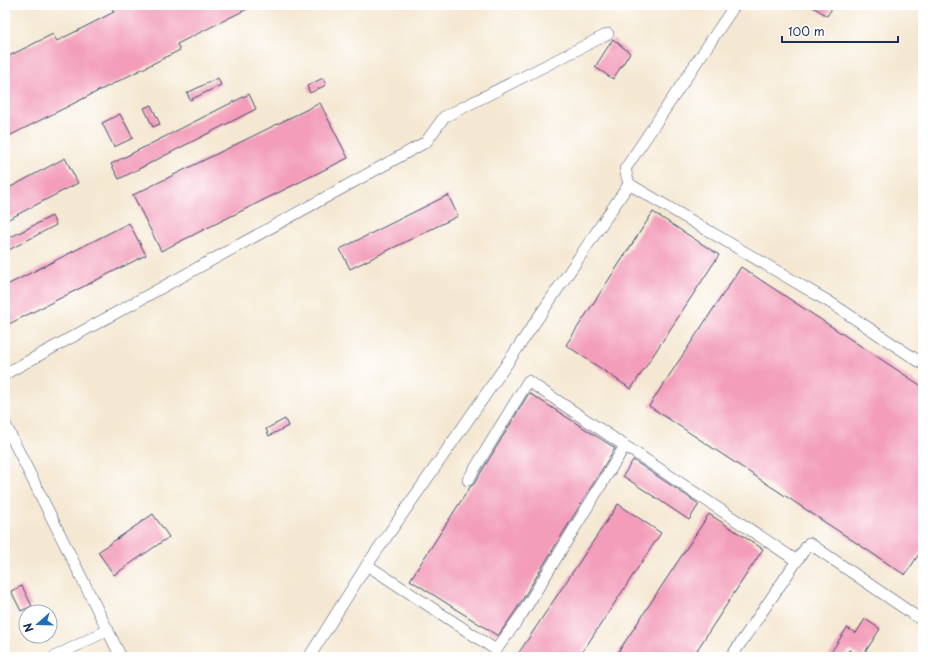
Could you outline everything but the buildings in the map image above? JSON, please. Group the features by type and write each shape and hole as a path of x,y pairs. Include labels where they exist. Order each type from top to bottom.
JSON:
{"street":[{"path":"735,5 625,169 629,184 831,303 923,364"},
{"path":"5,374 426,142 444,117 608,34"},
{"path":"309,657 367,565 504,368 629,184"},
{"path":"468,480 528,381 797,561"},
{"path":"5,424 121,657"},
{"path":"367,565 496,650 522,614 619,456 624,445"},
{"path":"731,657 809,543 923,621"},
{"path":"54,657 108,630"}]}
